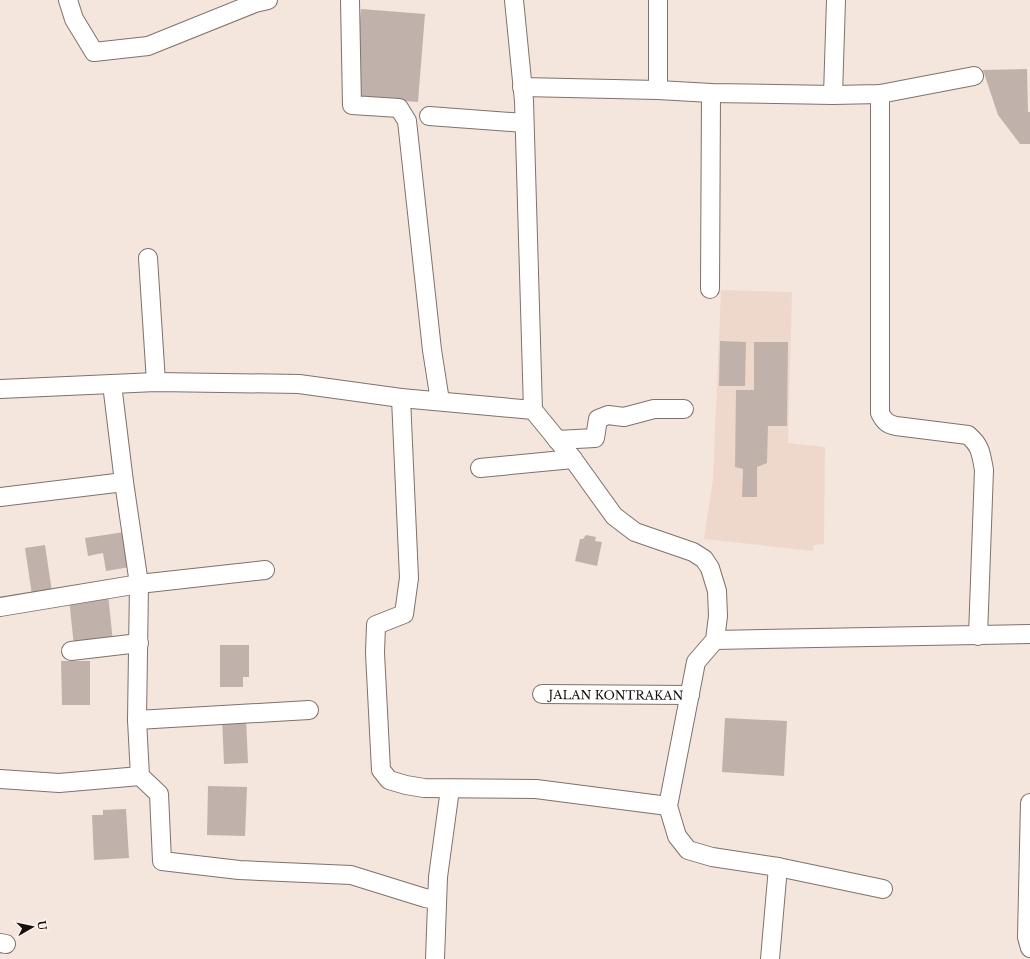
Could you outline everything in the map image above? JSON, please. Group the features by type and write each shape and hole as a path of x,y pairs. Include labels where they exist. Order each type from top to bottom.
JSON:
{"street":[{"path":"68,0 74,19 94,52 148,46 255,3 268,0"},
{"path":"350,0 352,105 399,108 407,121 432,350 440,401"},
{"path":"514,0 524,123 533,410 573,459 614,516 635,532 693,552 704,559 710,568 717,591 718,616 715,640 696,662 668,806 677,836 688,850 712,857 778,867 883,889"},
{"path":"658,0 658,90"},
{"path":"833,95 836,0"},
{"path":"522,87 658,90 711,93 833,95 880,94 974,76"},
{"path":"710,289 711,93"},
{"path":"880,94 880,413 888,424 968,434 977,442 981,452 984,470 978,636"},
{"path":"430,116 524,123"},
{"path":"148,258 156,382"},
{"path":"0,389 156,382 299,384 401,398 533,410"},
{"path":"112,384 124,482 139,584 137,720 140,776 159,794 162,861 239,870 351,875 425,898 437,900"},
{"path":"401,398 409,578 404,614 376,625 375,653 382,770 389,780 424,788 536,789 668,806"},
{"path":"557,440 595,438 598,419 608,415 624,417 654,409 684,409"},
{"path":"480,468 573,459"},
{"path":"0,497 124,482"},
{"path":"0,607 139,584 266,570"},
{"path":"715,640 1030,634"},
{"path":"70,651 139,643"},
{"name":"JALAN KONTRAKAN","path":"542,694 690,695"},
{"path":"137,720 309,710"},
{"path":"0,778 59,783 140,776"},
{"path":"435,959 438,876 450,789"},
{"path":"1030,803 1027,937 1030,948"},
{"path":"770,959 778,867"}],"shaded area":[{"path":"721,290 792,292 788,443 825,447 824,544 814,545 813,551 704,539 713,479"}],"building":[{"path":"361,9 425,14 418,102 354,97"},
{"path":"1027,69 1028,112 1030,112 1030,144 1020,144 998,115 983,70"},
{"path":"720,341 746,342 745,386 719,386"},
{"path":"754,342 788,342 787,426 768,426 767,463 757,467 757,497 742,497 743,469 735,467 736,390 754,390"},
{"path":"124,532 130,567 106,571 103,553 88,556 85,538"},
{"path":"586,535 596,537 595,541 602,542 597,566 575,561 580,539 583,539"},
{"path":"45,545 52,592 32,595 25,548"},
{"path":"108,594 113,642 74,646 69,599"},
{"path":"220,645 249,645 249,677 243,677 243,687 220,687"},
{"path":"61,661 90,661 90,705 62,705"},
{"path":"246,717 248,763 224,764 222,718"},
{"path":"725,718 787,721 784,776 722,772"},
{"path":"208,786 247,787 245,836 207,835"},
{"path":"126,809 129,858 94,860 92,815 103,815 103,810"}]}
